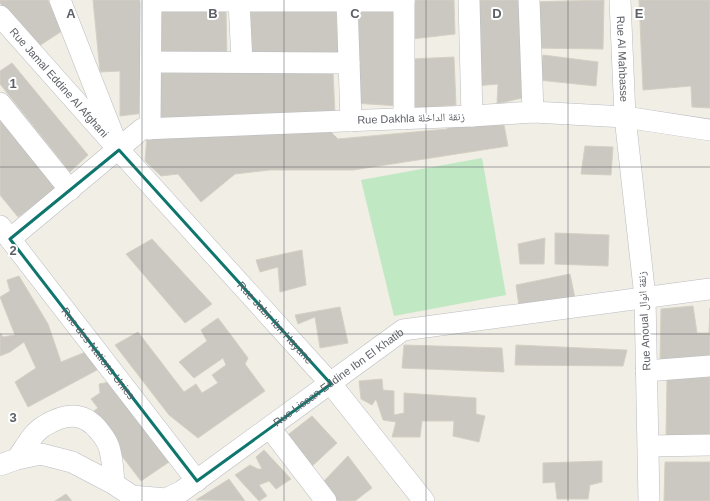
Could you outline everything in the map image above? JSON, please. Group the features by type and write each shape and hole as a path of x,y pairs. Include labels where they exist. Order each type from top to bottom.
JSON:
{"street":[{"path":"60,0 118,150"},
{"path":"76,0 79,48"},
{"path":"150,129 151,1 404,0 404,119"},
{"path":"468,0 472,116"},
{"path":"529,0 533,112"},
{"name":"Rue Al Mahbasse","path":"620,0 625,117"},
{"path":"239,1 242,62"},
{"path":"347,1 351,121"},
{"name":"Rue Jamal Eddine Al Afghani","path":"0,16 118,150"},
{"path":"151,62 349,63"},
{"path":"0,103 70,190"},
{"name":"Rue Dakhla زنقة الداخلة","path":"5,233 70,190 142,129 404,119 533,112 625,117 710,130"},
{"name":"Rue Anoual زنقة انوال","path":"625,117 645,297 650,501"},
{"name":"Rue Jabir Ibn Hayane","path":"118,150 331,384 424,501"},
{"name":"Rue des Nations Unies","path":"5,233 189,491"},
{"name":"Rue Lissan Eddine Ibn El Khatib","path":"8,462 41,454 72,462 114,484 133,499 166,499 189,491 270,428 403,330 710,289"},
{"path":"646,371 710,366"},
{"path":"8,462 43,426 67,416 83,417 94,424 103,436 110,450 114,484"},
{"path":"270,428 326,501"},
{"path":"649,446 710,445"}],"highlighted area":[{"path":"119,150 331,384 197,481 10,239"}],"green space":[{"path":"482,158 506,295 394,316 361,180"}],"building":[{"path":"0,0 48,0 62,31 36,48 0,3"},
{"path":"93,0 145,0 144,113 120,116 120,71 100,72"},
{"path":"411,0 454,0 455,34 412,39"},
{"path":"473,0 520,0 522,98 497,104 498,84 475,86"},
{"path":"604,0 603,49 532,48 530,2"},
{"path":"639,0 710,0 710,108 692,107 691,86 643,90"},
{"path":"352,9 394,12 399,106 353,103"},
{"path":"336,10 339,56 248,58 244,12"},
{"path":"156,11 226,11 227,59 156,59"},
{"path":"543,55 598,62 596,86 538,80"},
{"path":"454,57 456,105 413,109 411,59"},
{"path":"12,63 88,155 70,172 0,84 0,71"},
{"path":"333,71 335,115 154,120 153,73"},
{"path":"0,117 58,188 18,217 0,195"},
{"path":"448,124 504,125 508,146 353,170 270,170 235,174 201,202 178,174 161,176 145,161 147,136 331,132 338,139 447,129"},
{"path":"585,146 613,147 611,175 581,174"},
{"path":"555,233 609,235 608,266 555,264"},
{"path":"545,238 544,264 520,264 518,244"},
{"path":"152,239 212,304 185,323 126,254"},
{"path":"302,250 306,285 280,292 278,267 260,272 256,260"},
{"path":"570,274 576,303 520,313 516,285"},
{"path":"19,276 48,324 61,362 88,351 97,370 28,407 15,382 36,368 24,342 10,352 0,356 0,333 3,337 15,335 0,297 10,291 7,280"},
{"path":"693,306 697,333 709,333 710,308 710,361 660,364 661,309"},
{"path":"340,307 348,343 320,348 315,317 298,324 295,315"},
{"path":"218,318 248,358 245,364 265,391 198,438 169,415 115,345 138,332 184,392 196,384 202,393 218,383 212,375 226,365 223,358 194,378 179,362 207,341 201,330"},
{"path":"404,345 502,348 504,372 402,368"},
{"path":"516,345 627,350 623,366 515,365"},
{"path":"710,377 710,436 666,436 667,379"},
{"path":"382,379 383,390 394,391 394,415 404,413 404,393 476,398 476,414 485,416 479,442 453,436 454,421 422,421 420,437 392,437 396,422 383,420 376,399 372,405 361,399 359,381"},
{"path":"110,382 169,462 141,481 90,414 98,408 91,399 100,393 99,384"},
{"path":"312,416 337,443 309,469 285,437"},
{"path":"264,450 291,479 276,489 269,481 259,485 267,496 259,501 235,475 250,465 258,469 262,469 256,457"},
{"path":"348,456 372,488 355,501 337,501 322,483"},
{"path":"602,461 602,482 590,485 588,499 557,499 555,482 543,483 543,463"},
{"path":"665,462 710,462 710,501 664,501"},
{"path":"229,479 245,501 196,500"},
{"path":"66,494 72,501 55,501"}]}
